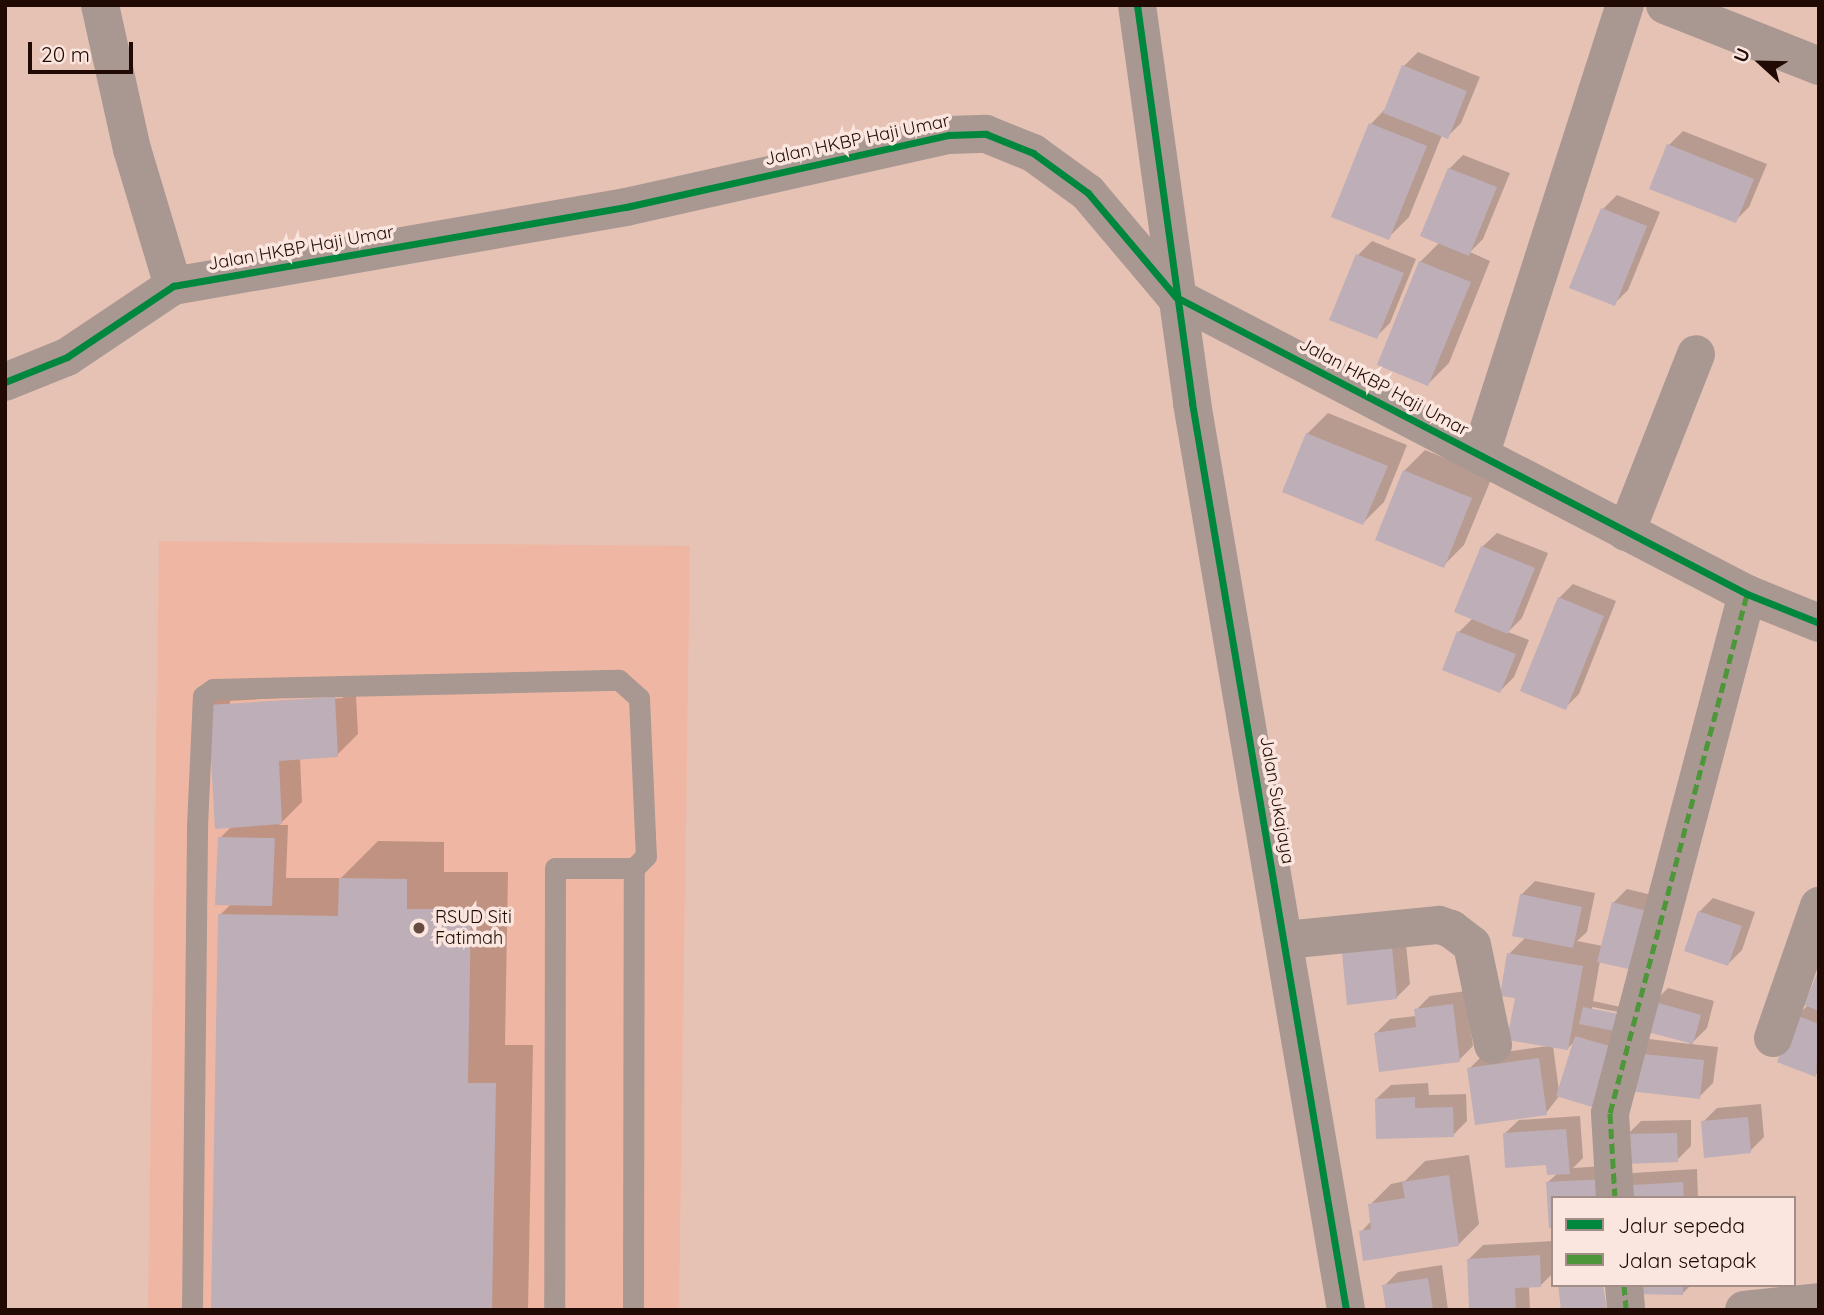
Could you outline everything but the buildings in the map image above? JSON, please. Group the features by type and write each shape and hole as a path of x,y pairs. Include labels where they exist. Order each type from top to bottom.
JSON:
{"street":[{"path":"100,5 132,149 173,286"},
{"name":"Jalan Sukajaya","path":"1137,5 1176,297 1346,1310"},
{"path":"1480,456 1625,5"},
{"path":"1665,5 1819,66"},
{"name":"Jalan HKBP Haji Umar","path":"5,382 67,357 173,286 626,206 968,133 1008,141 1059,169 1088,193 1176,297 1747,594 1819,622"},
{"path":"1626,532 1696,354"},
{"path":"1615,1196 1611,1113 1747,594"},
{"path":"1773,1038 1819,906"},
{"path":"1285,940 1438,925 1451,929 1472,946 1493,1045"},
{"path":"1624,1287 1626,1310"},
{"path":"1744,1310 1819,1302"}],"lane":[{"path":"192,1310 197,826 200,702 206,693 395,682 619,680 639,698 646,856 634,868 633,1310"},
{"path":"554,1310 555,868 634,868"}],"shaded area":[{"name":"RSUD Siti Fatimah","path":"159,541 690,546 679,1310 148,1310"}],"marked path":[{"path":"1615,1196 1610,1113 1747,594"},
{"path":"1624,1287 1626,1310"}],"cycle path":[{"path":"1137,5 1192,403 1346,1310"},
{"path":"5,382 67,357 173,286 626,207 949,135 986,134 1033,153 1088,193 1176,297 1747,594 1819,623"}],"place":[{"name":"RSUD Siti Fatimah","path":"419,928"}]}
